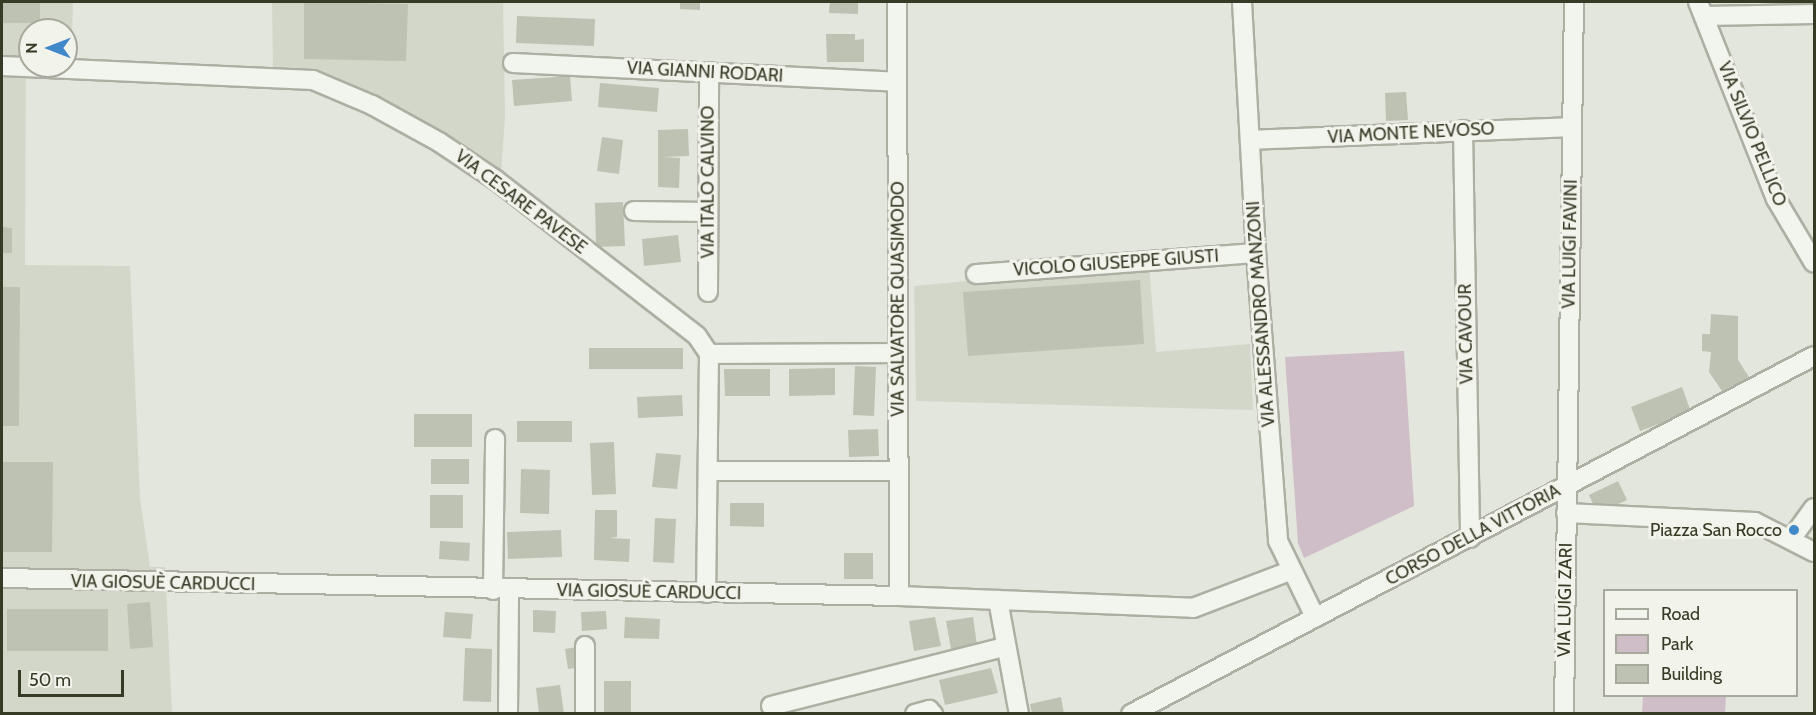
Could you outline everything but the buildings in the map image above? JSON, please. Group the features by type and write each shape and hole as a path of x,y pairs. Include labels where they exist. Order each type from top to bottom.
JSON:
{"street":[{"name":"VIA SALVATORE QUASIMODO","path":"897,2 899,596"},
{"name":"VIA ALESSANDRO MANZONI","path":"1242,2 1256,253 1278,541 1290,571 1315,617"},
{"name":"VIA LUIGI FAVINI","path":"1567,486 1574,2"},
{"path":"1701,9 1815,14"},
{"name":"VIA SILVIO PELLICO","path":"1701,9 1776,199 1815,263"},
{"name":"VIA GIANNI RODARI","path":"513,63 897,82"},
{"name":"VIA CESARE PAVESE","path":"2,66 313,80 372,105 439,142 496,180 697,336 709,354"},
{"name":"VIA ITALO CALVINO","path":"708,292 709,72"},
{"name":"VIA MONTE NEVOSO","path":"1250,140 1572,127"},
{"name":"VIA CAVOUR","path":"1463,130 1470,538"},
{"path":"634,211 708,212"},
{"name":"VICOLO GIUSEPPE GIUSTI","path":"976,274 1256,253"},
{"path":"706,593 709,354 898,353"},
{"name":"CORSO DELLA VITTORIA","path":"1131,714 1815,356"},
{"path":"495,439 508,714"},
{"path":"708,471 899,471"},
{"name":"VIA LUIGI ZARI","path":"1564,714 1567,486"},
{"path":"1792,538 1815,508"},
{"path":"1566,513 1755,522 1792,538 1815,552"},
{"name":"VIA GIOSUÈ CARDUCCI","path":"2,578 501,590 899,596 1193,608 1290,571"},
{"path":"998,600 1019,714"},
{"path":"585,646 585,714"},
{"path":"771,706 1005,647"},
{"path":"915,714 929,710 933,714"}],"shaded area":[{"path":"2,2 73,2 72,18 18,18 18,78 26,78 25,265 130,266 140,498 150,567 165,567 172,713 2,713"},
{"path":"272,2 503,2 505,116 501,174 445,134 377,98 313,72 273,69"},
{"path":"1149,264 1156,352 1250,344 1253,410 916,401 914,286"}],"green space":[{"path":"1404,351 1414,506 1304,558 1298,543 1285,357"},
{"path":"1643,697 1726,697 1725,713 1642,713"}],"place":[{"name":"Piazza San Rocco","path":"1794,530"}]}
